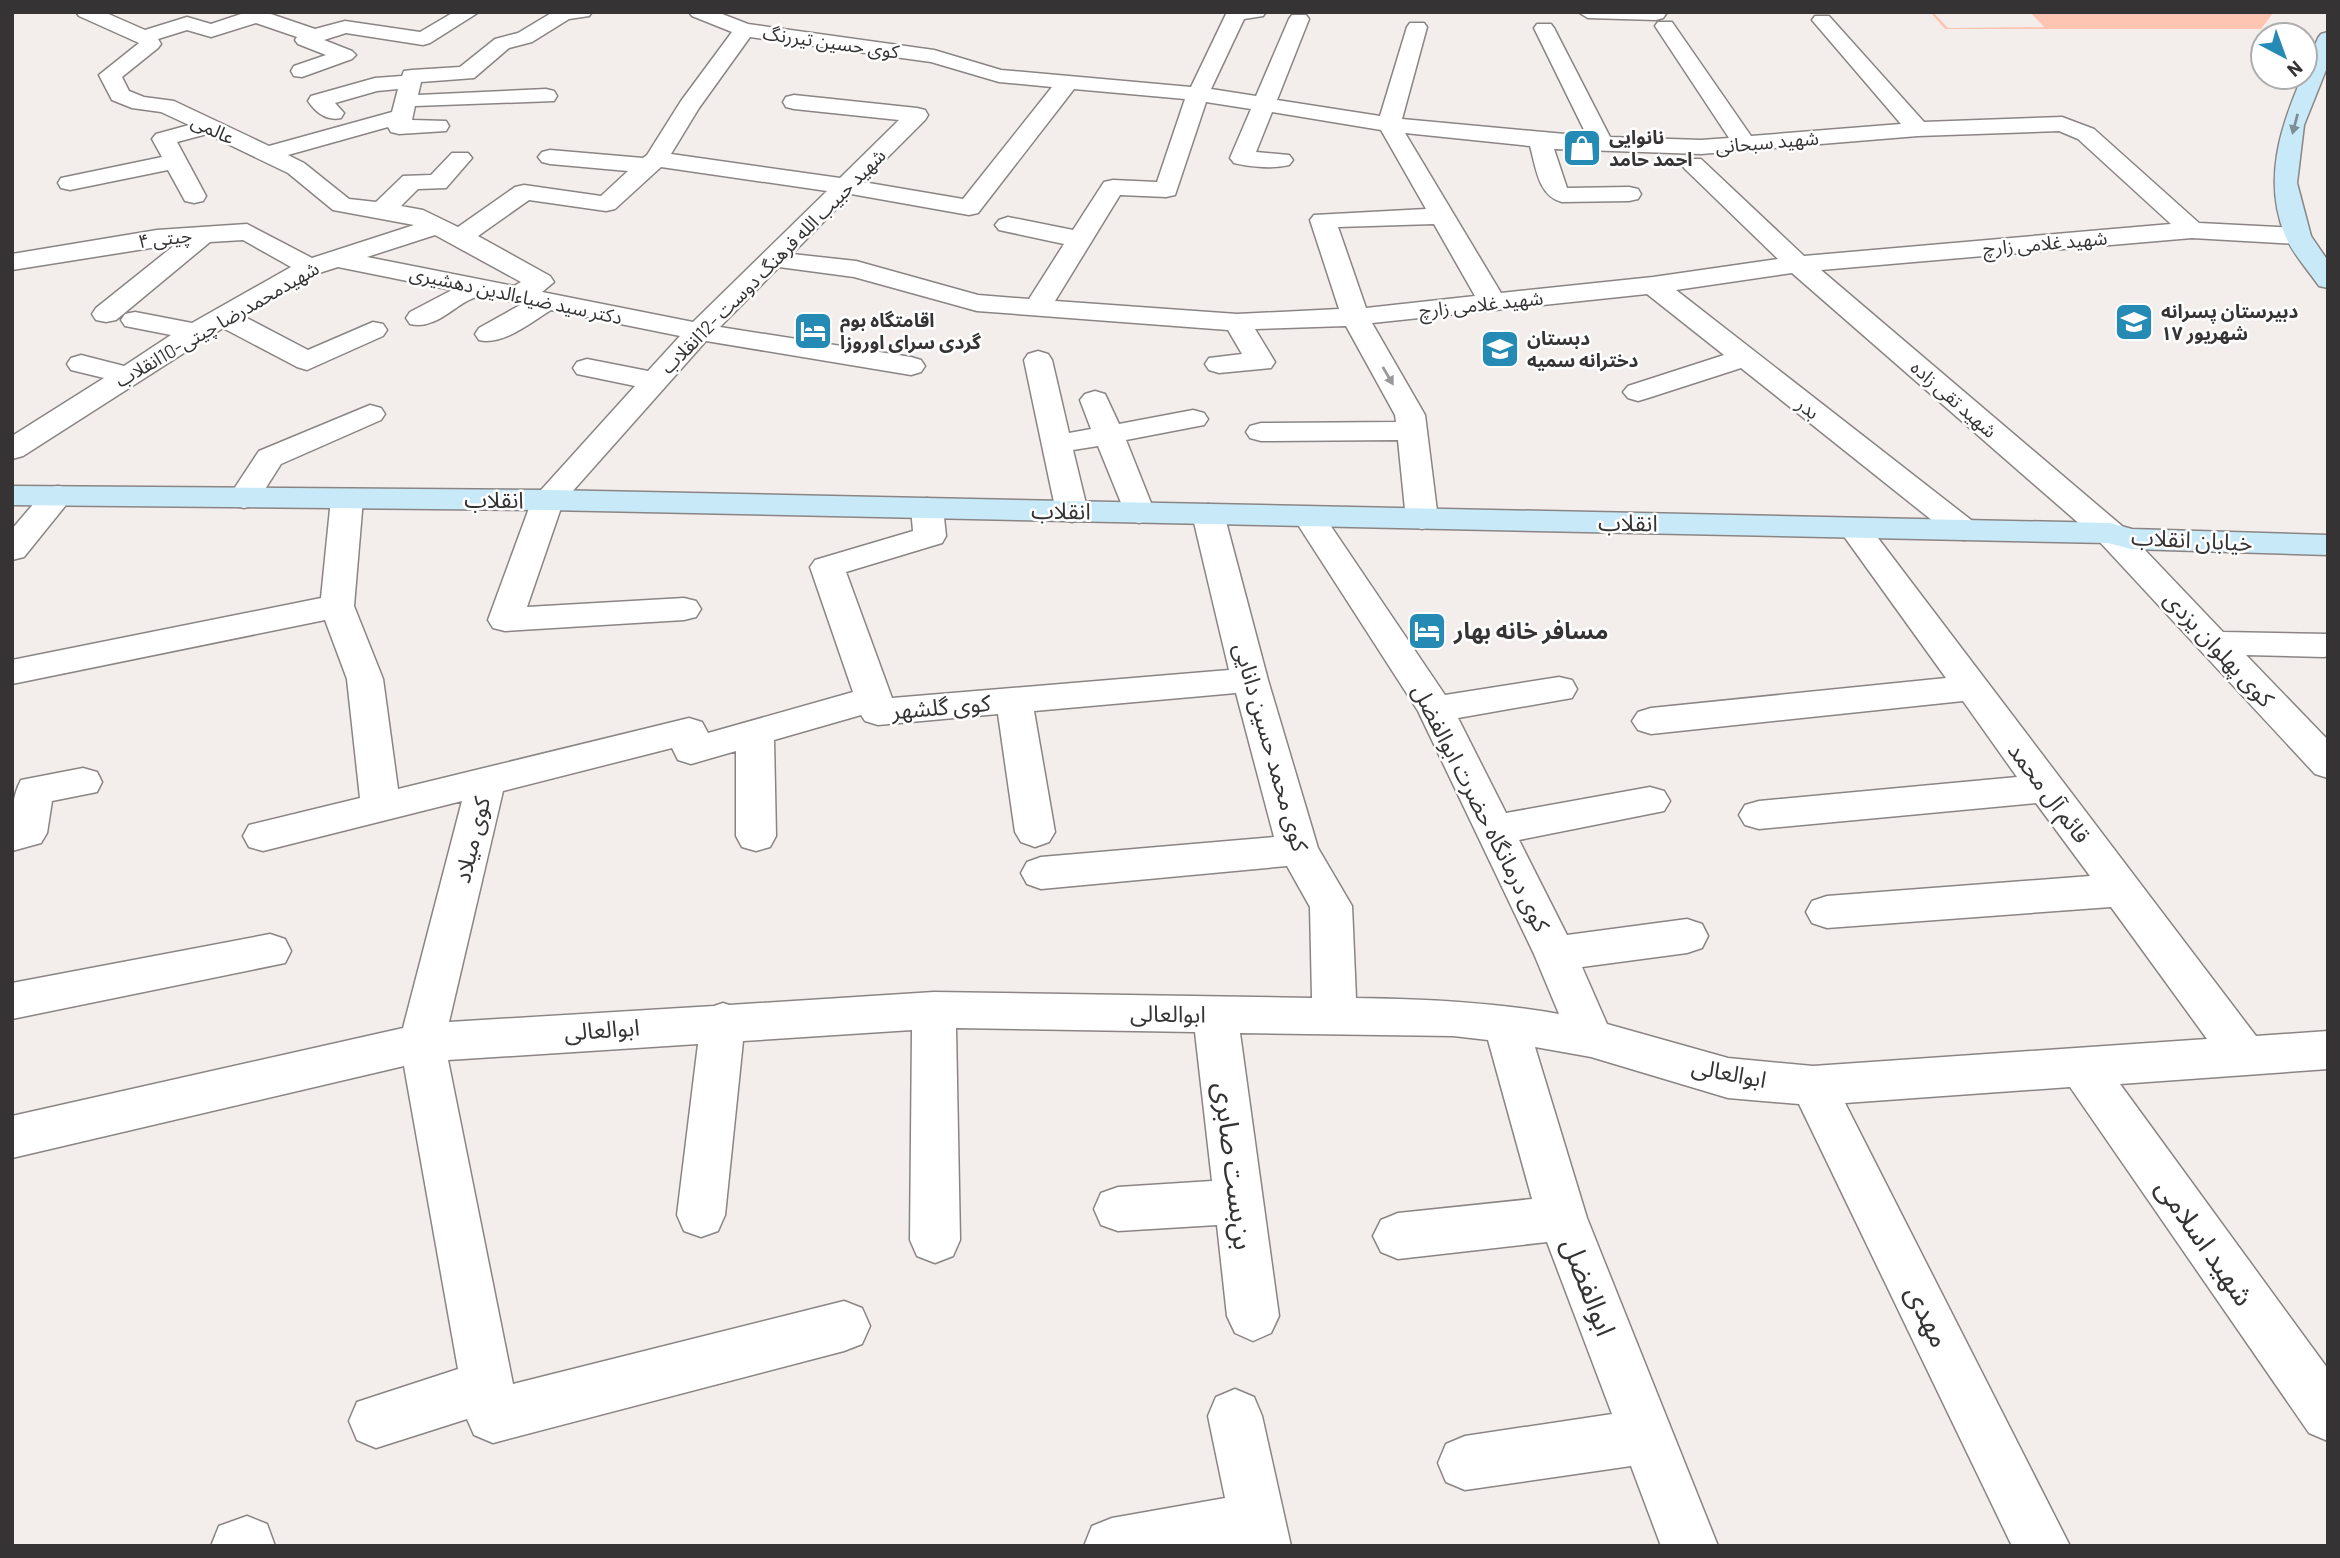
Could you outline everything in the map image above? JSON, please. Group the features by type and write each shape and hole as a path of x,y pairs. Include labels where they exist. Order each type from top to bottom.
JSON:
{"main road":[{"path":"2328,38 2293,125 2285,183 2311,249 2328,280"},
{"name":"انقلاب","path":"12,495 548,500 2110,533"},
{"name":"خیابان انقلاب","path":"2110,533 2121,523 2328,529"},
{"name":"خیابان انقلاب","path":"2110,533 2131,539 2328,545"}],"street":[{"path":"95,16 126,12"},
{"path":"302,71 345,55 304,40 315,36 345,27 423,39 469,12"},
{"path":"525,38 564,14 582,12"},
{"path":"699,12 744,30"},
{"path":"1036,309 1113,187 1166,190 1198,94 1237,13 1256,12"},
{"path":"1588,12 1661,20 1745,144"},
{"path":"95,16 144,37 187,23 211,31 256,16 315,36"},
{"path":"1281,160 1242,158 1299,19"},
{"path":"1822,20 1918,129"},
{"path":"1417,27 1389,124 1493,303"},
{"path":"1544,28 1602,144"},
{"name":"کوی حسین تیررنگ","path":"448,232 524,192 606,204 652,162 688,106 744,30 934,56 999,76 1198,94"},
{"name":"عالمی","path":"144,37 151,44 110,75 120,95 140,103 166,106 296,168 342,205 414,215 541,282 518,295"},
{"path":"438,126 399,127 412,76 466,73 502,43 525,38 558,40"},
{"path":"550,157 652,162 846,186 969,208 1069,82"},
{"path":"333,113 319,101 375,85 407,100"},
{"name":"شهید سبحانی","path":"1198,94 1389,124 1540,141 1602,144 1701,147 1918,129 2045,123 2075,128 2086,134 2192,230"},
{"path":"267,155 407,100 546,96"},
{"name":"شهید حبیب الله فرهنگ دوست -12انقلاب","path":"548,500 699,332 917,115 794,102"},
{"path":"194,196 164,139 209,127"},
{"path":"1540,141 1556,191 1562,195 1629,194"},
{"path":"381,211 412,181 437,183 460,158"},
{"path":"71,183 176,161"},
{"name":"شهید تقی زاده","path":"1693,164 1798,264 2110,533"},
{"path":"1422,519 1410,415 1354,317 1323,220 1443,216"},
{"path":"1008,225 1080,239"},
{"path":"2192,230 2311,249"},
{"name":"شهید غلامی زارچ","path":"773,258 856,269 976,303 1237,322 1354,317 1653,285 1798,264 2192,230"},
{"name":"چیتی ۴","path":"12,262 157,237 247,232 322,262"},
{"name":"شهیدمحمدرضا چیتی-10انقلاب","path":"12,450 196,332 322,262 448,232"},
{"path":"106,314 206,233"},
{"name":"دکتر سید ضیاءالدین دهشیری","path":"322,262 478,287 699,332 911,366"},
{"name":"بدر","path":"1653,285 1964,530"},
{"path":"420,318 478,287"},
{"path":"489,334 548,301"},
{"path":"223,317 307,361 373,330"},
{"path":"135,320 196,332"},
{"path":"1219,364 1261,362 1237,322"},
{"path":"1638,393 1744,358"},
{"path":"1038,360 1072,512"},
{"path":"81,364 126,375"},
{"path":"587,368 655,381"},
{"path":"1096,400 1139,513"},
{"path":"244,498 270,458 370,414"},
{"path":"1057,444 1193,419"},
{"path":"1261,432 1412,430"},
{"path":"12,550 58,495"},
{"path":"347,499 337,606 365,679 381,808"},
{"path":"548,500 505,620 684,609"},
{"name":"کوی گلشهر","path":"927,508 930,536 827,567 878,712 1250,680"},
{"name":"کوی محمد حسین دانایی","path":"1208,514 1250,680 1298,849 1331,906 1335,1017"},
{"name":"کوی درمانگاه حضرت ابوالفضل","path":"1309,517 1435,709 1555,954 1591,1038"},
{"name":"قائم آل محمد","path":"1854,528 2246,1057"},
{"name":"کوی پهلوان یزدی","path":"2110,533 2322,753"},
{"path":"12,672 337,606"},
{"path":"2214,643 2324,645"},
{"path":"1651,721 1972,688"},
{"path":"1435,709 1559,689"},
{"path":"486,781 689,731 691,751 874,699"},
{"path":"1014,701 1035,832"},
{"path":"755,733 756,836"},
{"name":"کوی میلاد","path":"263,836 486,781 422,1043"},
{"path":"12,836 27,833 35,790 83,782"},
{"path":"1759,815 2046,788"},
{"path":"1492,830 1650,801"},
{"path":"1041,873 1298,849"},
{"path":"1828,912 2121,890"},
{"path":"1555,954 1687,936"},
{"path":"12,1001 270,951"},
{"path":"934,1010 935,1240"},
{"name":"ابوالعالی","path":"12,1137 422,1043 723,1021 934,1010 1453,1018 1506,1023 1591,1038 1728,1078 1813,1086 2328,1050"},
{"name":"بن‌بست صابری","path":"1215,1015 1253,1316"},
{"path":"701,1215 723,1021"},
{"name":"ابوالفضل","path":"1506,1023 1562,1218 1690,1546"},
{"path":"422,1043 493,1416 844,1326"},
{"name":"شهید اسلامی","path":"2083,1069 2328,1414"},
{"name":"مهدی","path":"1813,1086 2042,1546"},
{"path":"1118,1209 1238,1202"},
{"path":"1398,1236 1562,1218"},
{"path":"376,1421 487,1386"},
{"path":"1112,1546 1261,1534 1235,1416"},
{"path":"1465,1463 1647,1436"}],"shaded area":[{"path":"1930,12 1948,28 2044,27 2030,12 2274,12 2267,21 2249,21 2249,29 1945,29"}],"place":[{"name":"نانوایی احمد حامد","path":"1582,148"},
{"name":"دبیرستان پسرانه ۱۷ شهریور","path":"2134,322"},
{"name":"اقامتگاه بوم گردی سرای اوروزا","path":"813,331"},
{"name":"دبستان دخترانه سمیه","path":"1500,349"},
{"name":"مسافر خانه بهار","path":"1427,631"}]}
